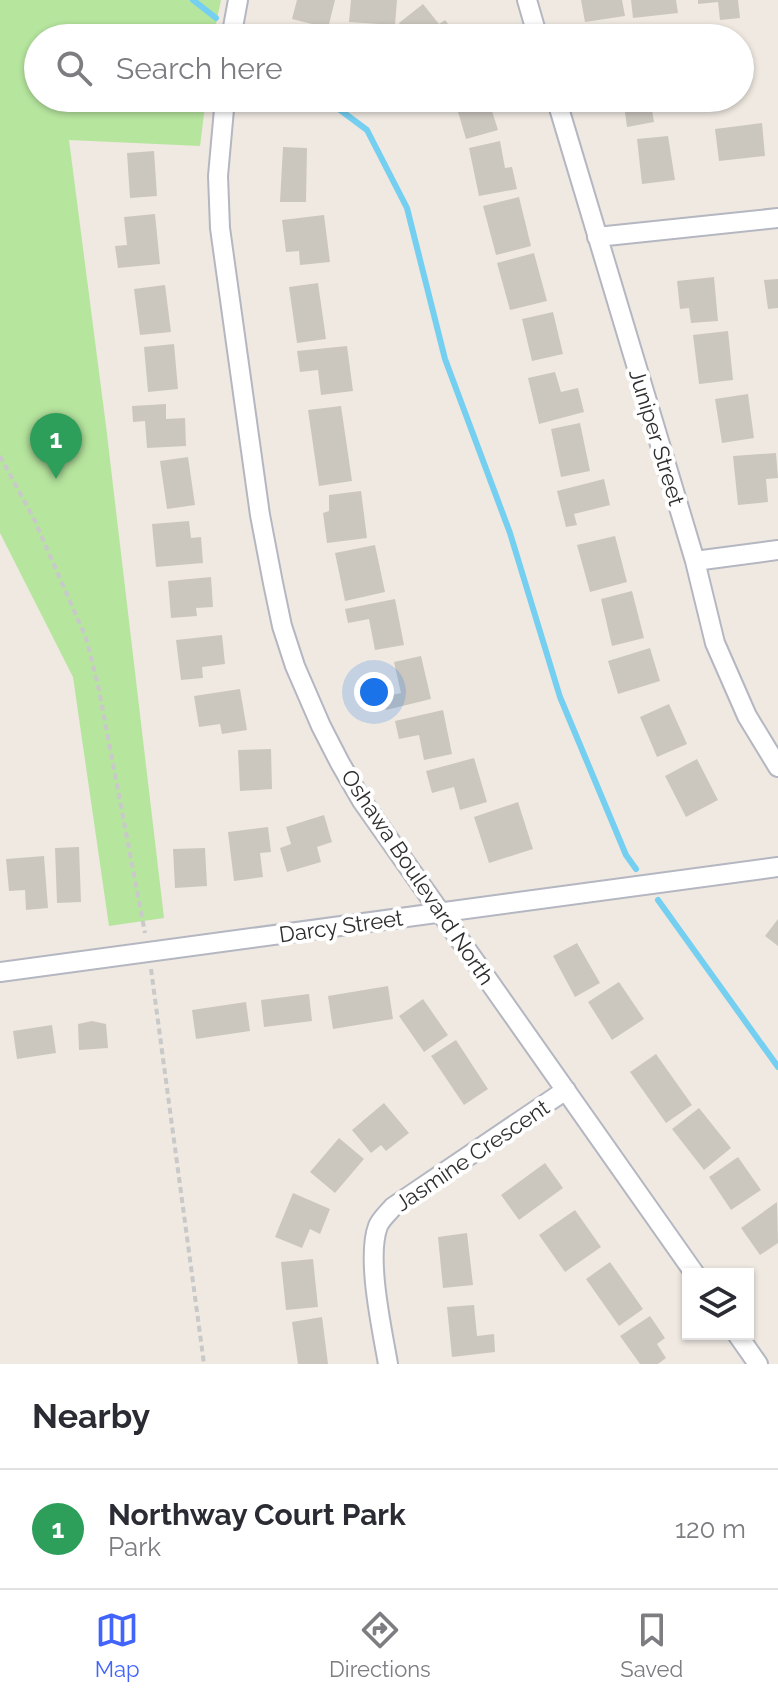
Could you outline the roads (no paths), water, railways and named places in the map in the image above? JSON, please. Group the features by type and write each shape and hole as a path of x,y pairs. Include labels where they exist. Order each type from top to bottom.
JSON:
{"street":[{"path":"234,24 238,0"},
{"path":"527,0 534,24"},
{"name":"Oshawa Boulevard North","path":"224,112 218,176 220,228 260,515 282,626 295,666 340,763 362,801 691,1268"},
{"name":"Juniper Street","path":"560,112 695,561 715,643 747,716 778,767"},
{"path":"597,237 778,218"},
{"path":"695,561 778,550"},
{"name":"Darcy Street","path":"0,972 778,867"},
{"name":"Jasmine Crescent","path":"388,1364 373,1261 379,1223 393,1207 566,1090"},
{"path":"741,1340 758,1364"}],"waterway":[{"path":"193,0 216,18"},
{"path":"343,112 367,130 407,208 445,359 510,533 560,697 626,855 636,869"},
{"path":"658,900 778,1067"}],"place":[{"name":"Northway Court Park","path":"56,479"}]}
